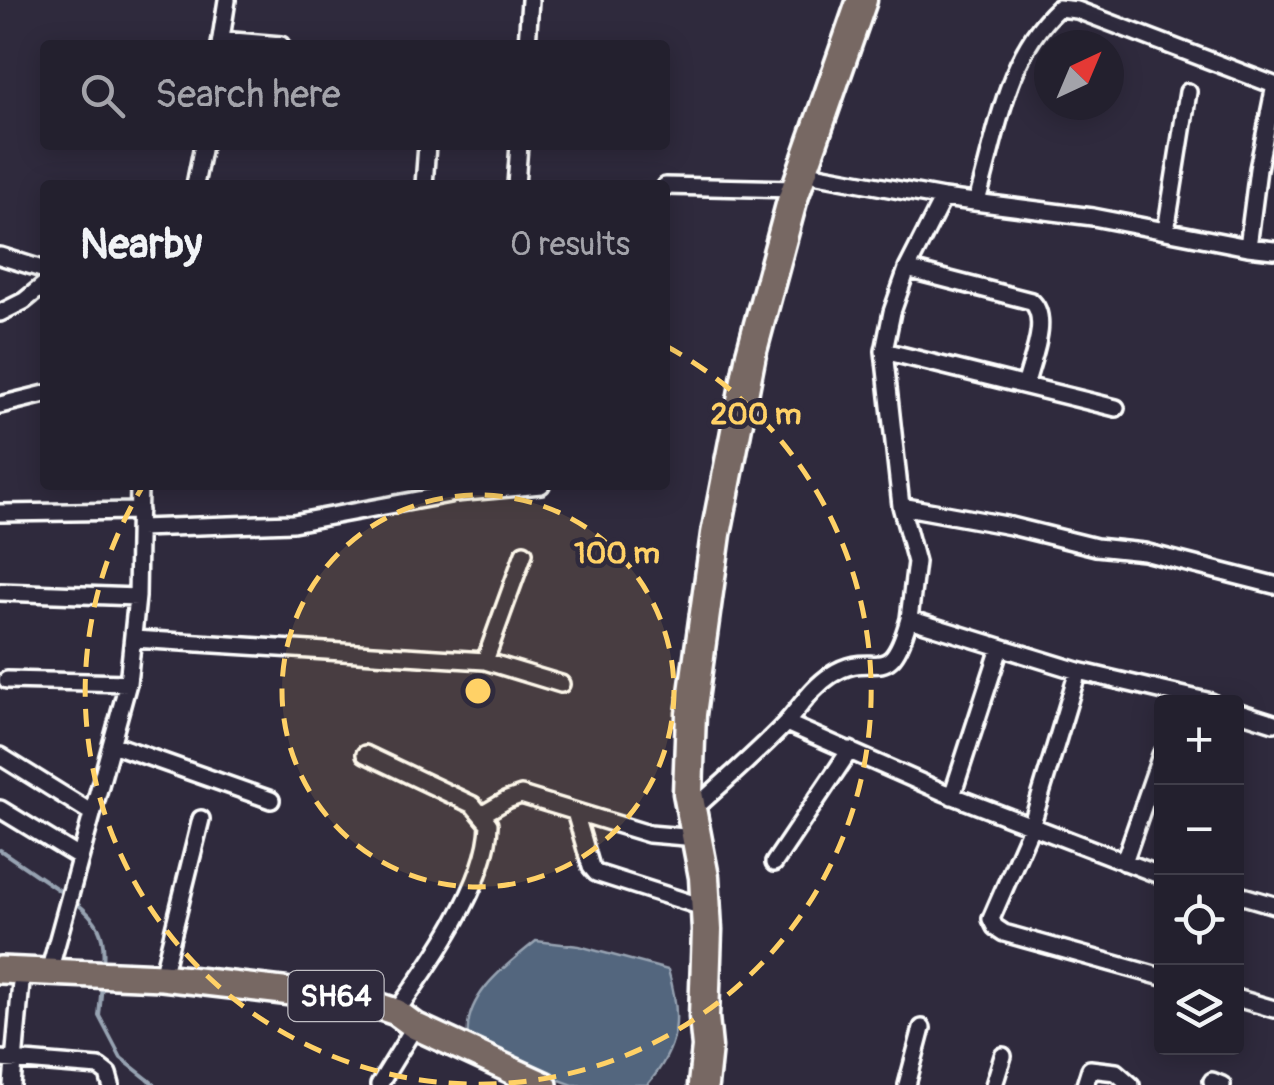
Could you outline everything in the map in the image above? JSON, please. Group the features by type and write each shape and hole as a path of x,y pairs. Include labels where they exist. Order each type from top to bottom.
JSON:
{"highway":[{"path":"692,1082 707,1046 706,908 688,792 691,714 716,534 751,354 799,181 862,0"}],"main road":[{"name":"SH64","path":"11,970 162,978 360,1000 544,1085"}],"street":[{"path":"221,40 227,0"},
{"path":"527,40 530,0"},
{"path":"976,202 1010,81 1038,26 1059,4 1274,87 1266,170 1248,247"},
{"path":"1166,231 1188,92"},
{"path":"196,180 202,150"},
{"path":"424,180 427,150"},
{"path":"516,180 520,150"},
{"path":"670,186 799,181 1093,216 1274,250"},
{"path":"483,814 521,795 649,834 694,824 819,684 835,672 891,660 901,648 910,619 916,562 901,506 884,351 907,269 943,198"},
{"path":"0,256 40,268"},
{"path":"907,269 1031,301 1041,318 1026,384"},
{"path":"0,313 40,288"},
{"path":"884,351 1116,408"},
{"path":"0,406 40,395"},
{"path":"49,972 128,683 137,598 140,490"},
{"path":"139,528 294,523 487,490"},
{"path":"901,506 1011,526 1096,548 1144,552 1274,585"},
{"path":"0,512 139,510"},
{"path":"486,660 524,553"},
{"path":"0,592 137,598"},
{"path":"910,619 1078,671 1180,695"},
{"path":"134,639 486,660 561,684"},
{"path":"952,796 1000,648"},
{"path":"1078,671 1031,826 991,919 1004,933 1154,975"},
{"path":"8,680 128,683"},
{"path":"1244,714 1274,724"},
{"path":"786,723 952,796 1159,875"},
{"path":"112,744 272,800"},
{"path":"774,863 850,750"},
{"path":"366,754 472,805 490,824 488,844 470,889 405,1019 378,1085"},
{"path":"0,756 92,813"},
{"path":"1124,862 1154,775"},
{"path":"0,809 79,857"},
{"path":"575,812 596,873 706,908"},
{"path":"162,978 201,819"},
{"path":"1244,897 1274,906"},
{"path":"11,970 8,1059 12,1085"},
{"path":"1244,1000 1274,1009"},
{"path":"907,1085 922,1028"},
{"path":"994,1085 1003,1056"},
{"path":"8,1059 100,1067 108,1074 111,1085"},
{"path":"1084,1085 1090,1069 1116,1072 1131,1085"}],"water":[{"path":"536,941 579,946 668,970 675,1002 675,1031 666,1058 647,1085 573,1085 490,1054 468,1036 473,1007 480,994"}],"waterway":[{"path":"0,850 66,895"},
{"path":"74,901 99,928 103,965"},
{"path":"102,984 99,1016 121,1058 155,1085"}]}
